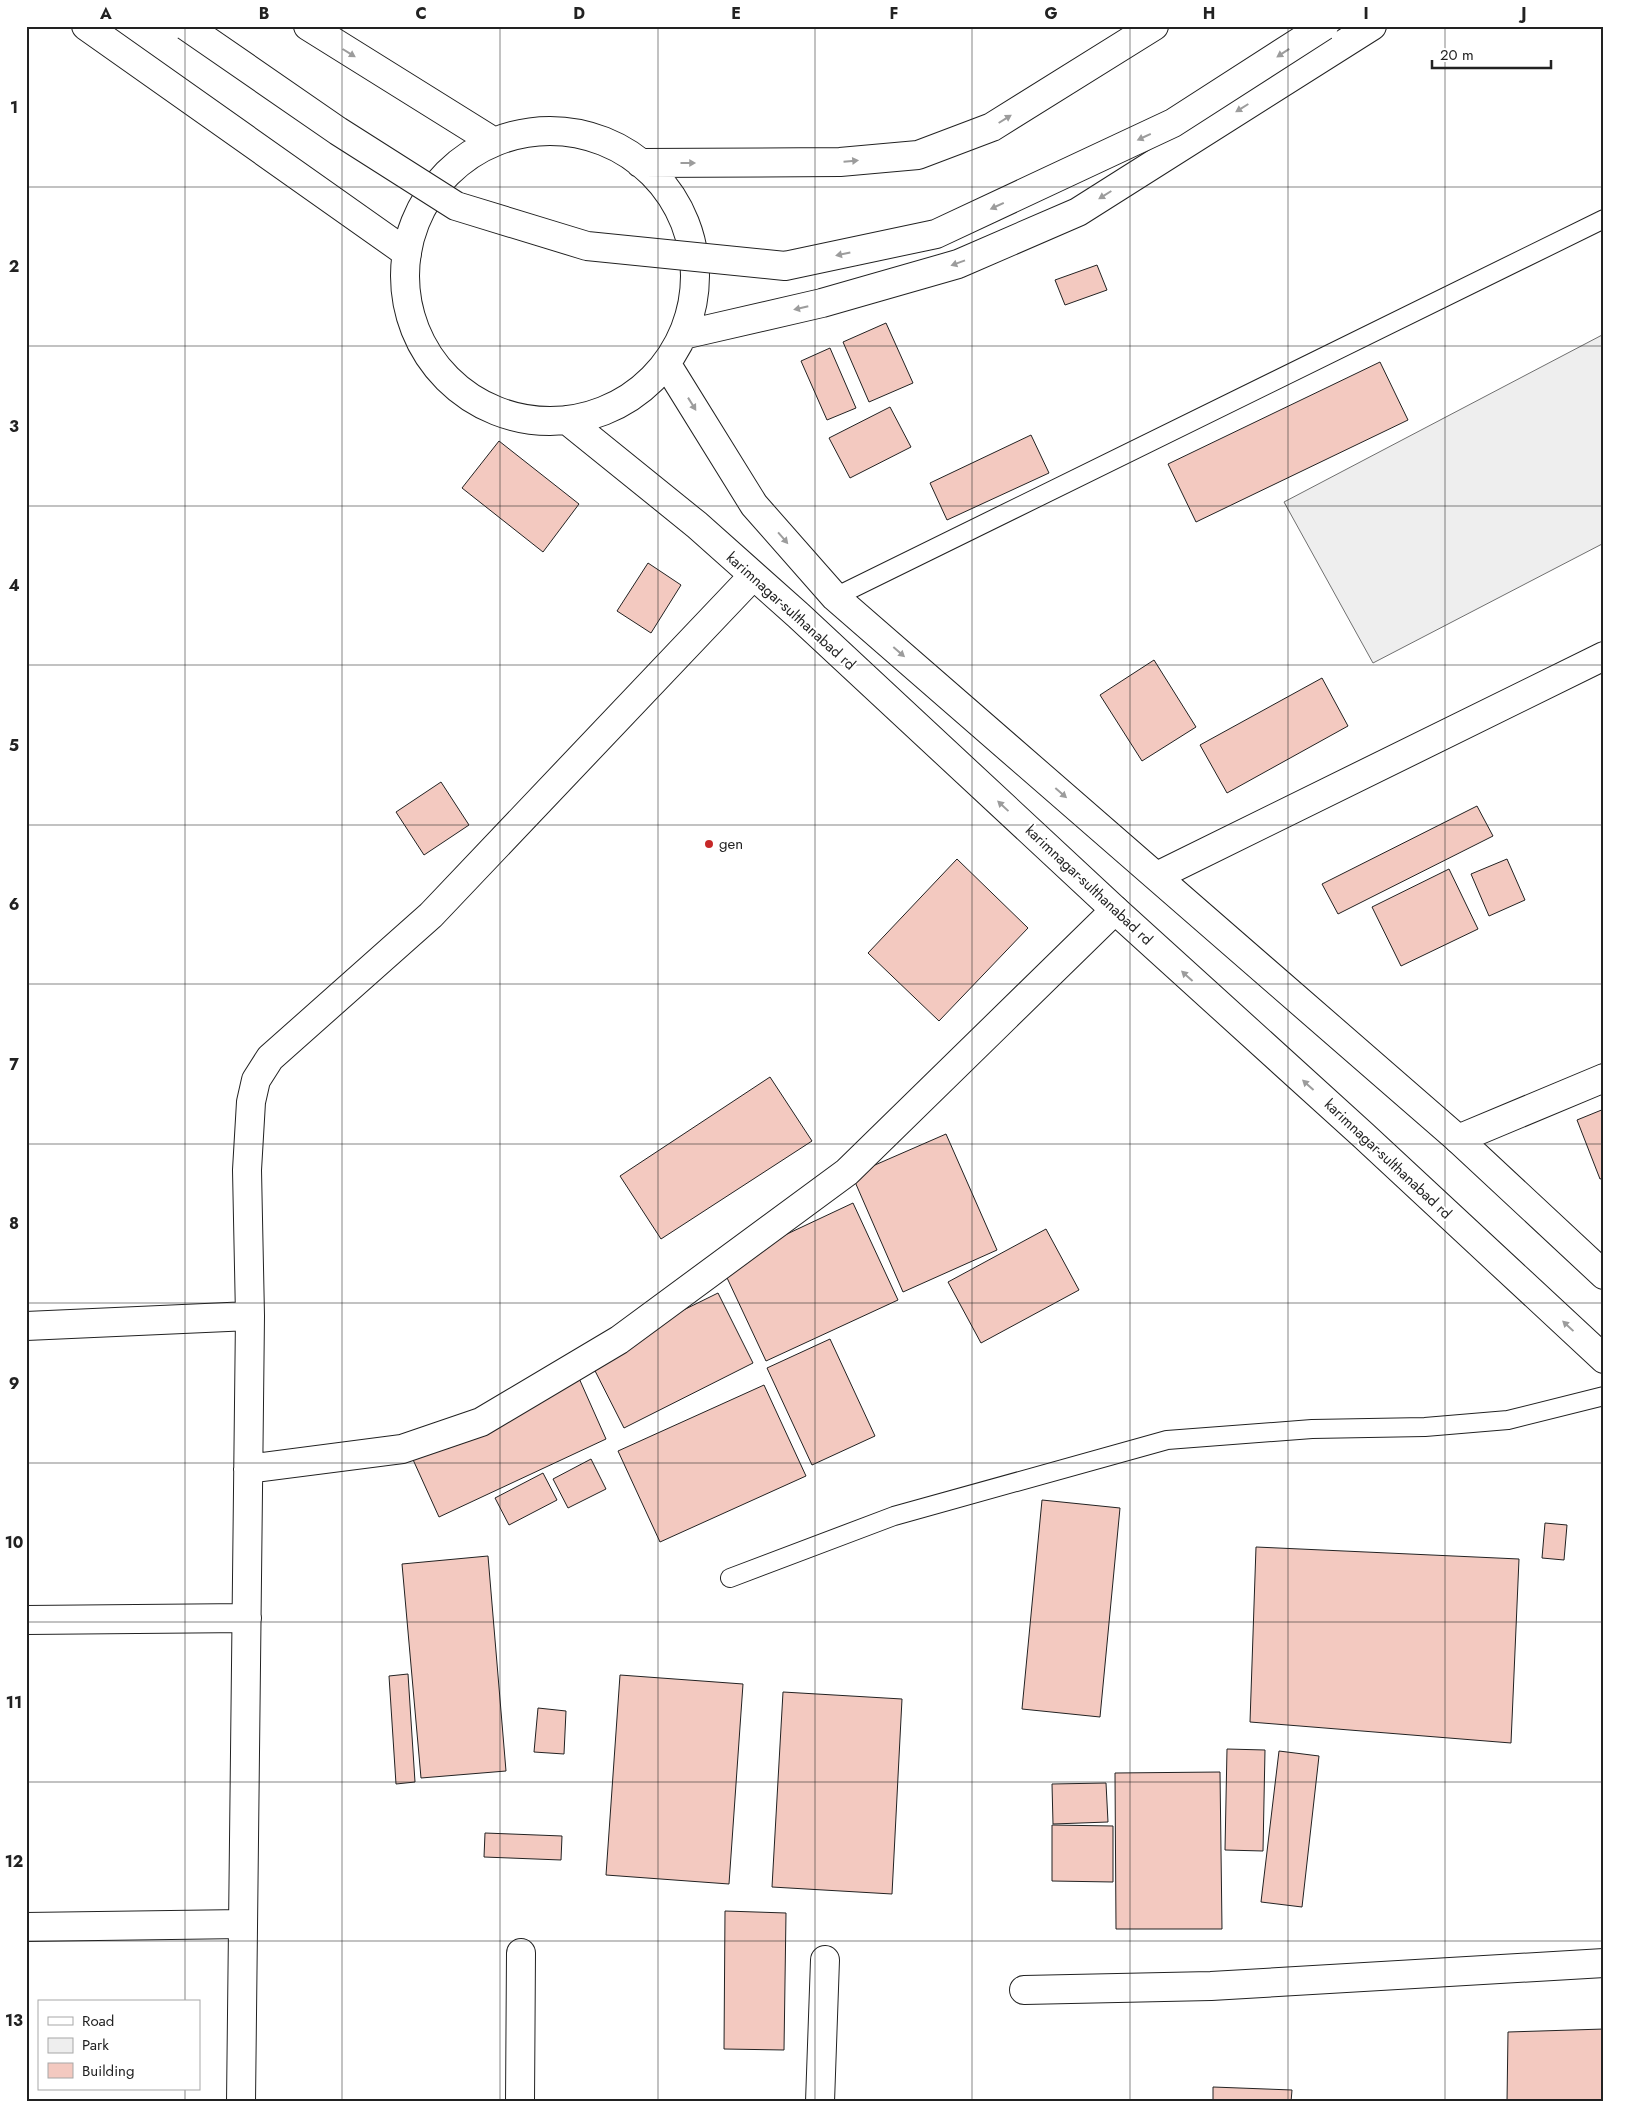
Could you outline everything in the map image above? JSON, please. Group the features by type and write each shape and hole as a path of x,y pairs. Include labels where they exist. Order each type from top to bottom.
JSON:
{"main road":[{"path":"86,26 406,253"},
{"path":"186,26 338,131 456,206 587,246 785,266 936,234 1173,123 1324,26"},
{"path":"308,26 494,142"},
{"path":"640,163 840,162 918,155 992,127 1154,26"},
{"path":"683,335 822,303 958,264 1078,212 1372,26"},
{"path":"554,130 584,135 614,146 640,163 662,185 679,212 690,242 694,281 692,305 683,335 666,363 646,385 623,402 596,414 567,420 537,421 508,415 481,403 456,387 436,365 420,340 410,312 405,283 406,253 414,225 427,198 445,175 467,156 494,142 523,133 554,130"},
{"path":"666,363 754,506 835,597 1458,1139 1604,1274"},
{"name":"karimnagar-sulthanabad rd","path":"567,420 697,525 1114,910 1363,1135 1604,1359"},
{"path":"241,2102 250,1316 247,1170 251,1102 256,1080 270,1058 431,915 753,576"},
{"path":"1157,876 1604,656"},
{"path":"248,1469 402,1449 481,1422 619,1340 847,1172 1114,910"},
{"path":"1458,1139 1604,1078"},
{"path":"26,1326 250,1316"},
{"path":"26,1620 247,1618"},
{"path":"26,1927 243,1924"},
{"path":"520,2102 521,1953"},
{"path":"820,2102 825,1960"},
{"path":"1024,1990 1211,1986 1604,1963"}],"lane":[{"path":"835,597 1604,219"},
{"path":"730,1578 894,1516 1167,1440 1312,1429 1425,1427 1508,1420 1604,1396"}],"green space":[{"path":"1604,334 1604,543 1373,663 1284,502"}],"building":[{"path":"1097,265 1107,290 1065,305 1055,280"},
{"path":"886,323 913,383 869,402 843,342"},
{"path":"830,348 856,408 827,420 801,361"},
{"path":"1380,362 1408,420 1196,522 1168,464"},
{"path":"890,407 911,447 850,478 829,438"},
{"path":"1031,435 1049,473 947,520 930,483"},
{"path":"499,441 579,504 543,552 462,488"},
{"path":"648,563 681,585 651,633 617,611"},
{"path":"1154,660 1196,727 1142,761 1100,695"},
{"path":"1322,678 1348,726 1227,793 1200,745"},
{"path":"441,782 469,825 424,855 396,812"},
{"path":"1477,806 1493,836 1338,914 1322,884"},
{"path":"957,859 1028,928 939,1021 868,953"},
{"path":"1507,859 1525,900 1489,916 1471,874"},
{"path":"1449,869 1478,929 1401,966 1372,907"},
{"path":"770,1077 812,1141 661,1239 620,1176"},
{"path":"1604,1109 1604,1178 1600,1179 1577,1120"},
{"path":"946,1134 997,1250 903,1292 852,1175"},
{"path":"853,1203 898,1300 766,1361 721,1265"},
{"path":"1046,1229 1079,1290 981,1343 948,1282"},
{"path":"718,1293 753,1363 624,1428 588,1357"},
{"path":"830,1339 875,1436 812,1465 767,1368"},
{"path":"578,1376 606,1439 439,1517 410,1453"},
{"path":"764,1385 806,1476 660,1542 618,1451"},
{"path":"591,1459 606,1489 568,1508 553,1479"},
{"path":"543,1473 557,1500 509,1525 495,1498"},
{"path":"1042,1500 1120,1508 1100,1717 1022,1709"},
{"path":"1545,1523 1567,1525 1564,1560 1542,1558"},
{"path":"1256,1547 1519,1559 1511,1743 1250,1722"},
{"path":"488,1556 506,1771 421,1778 402,1564"},
{"path":"408,1674 415,1782 396,1784 389,1676"},
{"path":"620,1675 743,1684 729,1884 606,1875"},
{"path":"783,1692 902,1699 892,1894 772,1887"},
{"path":"538,1708 566,1711 564,1754 534,1752"},
{"path":"1227,1749 1265,1750 1263,1851 1225,1850"},
{"path":"1279,1751 1319,1756 1302,1907 1261,1902"},
{"path":"1220,1772 1222,1929 1116,1929 1115,1773"},
{"path":"1106,1783 1108,1822 1053,1824 1052,1784"},
{"path":"1052,1825 1113,1826 1113,1882 1052,1881"},
{"path":"485,1833 562,1836 561,1860 484,1857"},
{"path":"725,1911 786,1913 784,2050 724,2049"},
{"path":"1604,2029 1604,2102 1507,2102 1508,2032"},
{"path":"1213,2087 1292,2090 1291,2102 1213,2102"}],"place":[{"name":"gen","path":"709,844"}]}
